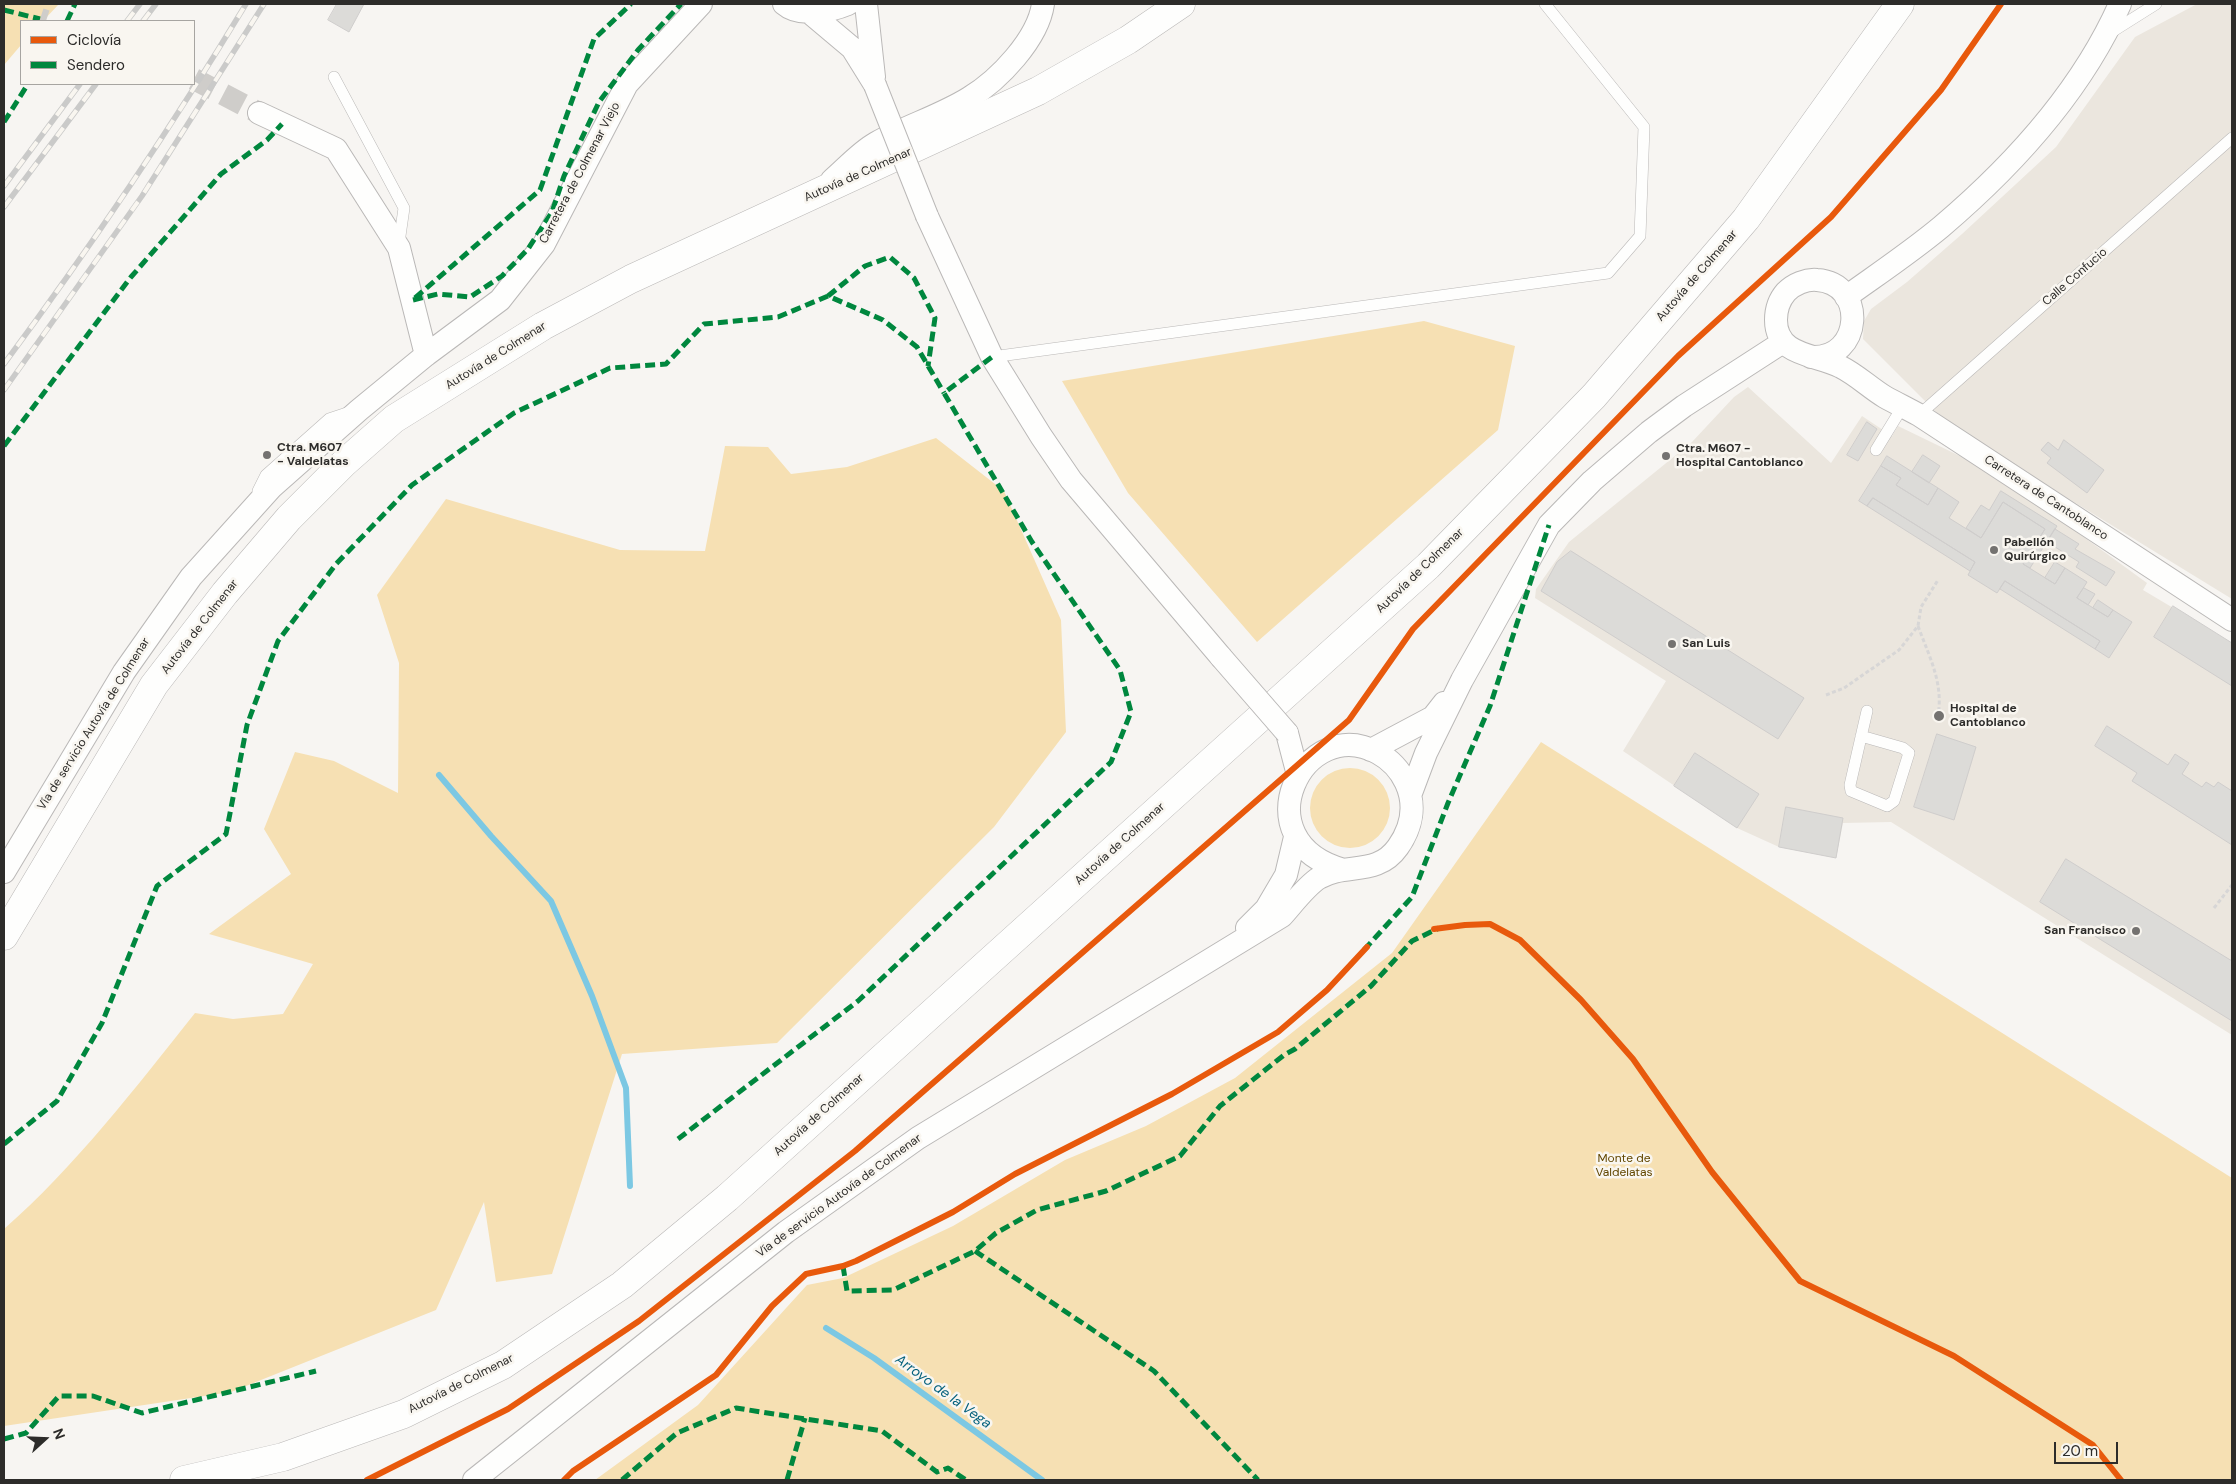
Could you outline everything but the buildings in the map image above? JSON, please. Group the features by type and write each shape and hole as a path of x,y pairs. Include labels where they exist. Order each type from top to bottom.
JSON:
{"highway":[{"name":"Autovía de Colmenar","path":"4,936 154,685 224,593 269,540 343,464 394,419 542,326 631,279 1038,90 1128,40 1181,4"},
{"name":"Autovía de Colmenar","path":"184,1480 283,1457 404,1414 504,1365 622,1286 727,1198 1435,559 1594,396 1746,220 1900,4"}],"street":[{"name":"Carretera de Colmenar Viejo","path":"358,410 426,355 500,300 544,244 627,84 701,4"},
{"path":"784,4 788,7 808,11 828,11 848,4"},
{"path":"866,4 875,85"},
{"path":"815,194 875,144 970,98 990,81 1027,43 1043,4"},
{"path":"1846,297 1940,227 2007,166 2061,105 2106,35 2120,4"},
{"path":"808,11 852,48 875,85 927,216 992,357 1071,480 1287,733 1325,751"},
{"path":"259,113 336,149 398,248 426,355"},
{"path":"1847,340 1829,355 1811,357 1795,352 1784,342 1776,324 1776,313 1786,292 1795,285 1806,281 1829,282 1846,297 1853,314 1853,323 1847,340 1849,359 1859,378"},
{"path":"1230,947 1282,916 1319,878 1344,870 1363,869 1382,862 1397,849 1408,832 1412,813 1411,793 1426,753 1462,680 1549,525 1592,482 1649,432 1684,406 1784,342"},
{"name":"Carretera de Cantoblanco","path":"1811,357 1828,361 1859,378 1884,396 1911,410 2232,620"},
{"name":"Vía de servicio Autovía de Colmenar","path":"4,872 124,672 191,577 272,487 358,410"},
{"path":"1371,750 1433,717 1462,680"},
{"path":"1287,733 1298,775"},
{"path":"1344,870 1324,864 1313,857 1295,837 1289,816 1290,795 1298,775 1310,760 1325,751 1340,746 1356,746 1371,750 1389,759 1402,775 1411,793"},
{"path":"1230,947 1266,909 1286,875 1295,837"},
{"name":"Vía de servicio Autovía de Colmenar","path":"474,1480 786,1232 918,1138 1230,947"}],"lane":[{"path":"992,357 1608,273 1640,236 1644,127 1545,4"},
{"path":"2106,35 2156,4"},
{"path":"334,77 404,208 398,248"},
{"name":"Calle Confucio","path":"1876,450 1911,410 2232,138"},
{"path":"1861,736 1903,748 1908,753 1894,801 1887,806 1851,792 1850,785 1861,736 1867,711"}],"path":[{"path":"1826,695 1844,688 1899,650 1918,626 1921,607 1938,580"},
{"path":"1918,626 1940,685 1940,705 1937,721"},
{"path":"2214,908 2232,885"}],"shaded area":[{"path":"2197,4 2232,4 2232,599 1950,426 1863,339 1864,321 1871,309 1907,282 1962,234 2056,147 2135,37"},
{"name":"Hospital de Cantoblanco","path":"1748,387 1831,463 1862,416 1892,436 1898,426 1997,474 2147,583 2143,590 2232,643 2232,1035 1891,822 1843,823 1836,858 1779,847 1737,828 1623,751 1666,681 1535,598 1536,589 1569,542 1692,442 1734,397"}],"green space":[{"path":"4,4 59,4 44,20 20,20 20,46 4,65"},
{"path":"1424,321 1515,346 1498,430 1257,642 1128,493 1062,381"},
{"path":"936,438 1004,491 1061,620 1066,732 994,827 777,1043 622,1054 552,1274 496,1282 484,1202 436,1310 231,1392 4,1426 4,1229 80,1153 128,1097 195,1013 233,1019 283,1014 313,964 209,934 291,874 264,829 295,752 334,761 398,793 399,663 377,595 446,499 620,550 705,551 725,446 768,447 791,474 847,467"},
{"name":"Monte de Valdelatas","path":"1541,742 2232,1178 2232,1480 595,1480 698,1405 807,1285 843,1278 953,1226 1065,1160 1146,1126 1235,1078 1392,953"},
{"path":"1350,768 1365,771 1378,780 1387,793 1390,808 1387,823 1378,836 1365,845 1350,848 1335,845 1322,836 1313,823 1310,808 1313,793 1322,780 1335,771"}],"waterway":[{"path":"439,775 491,836 551,901 592,996 626,1088 630,1186"},
{"name":"Arroyo de la Vega","path":"826,1328 874,1358 1042,1480"}],"tunnel":[{"path":"195,80 259,113"}],"railway":[{"path":"128,20 140,4"},
{"path":"144,20 156,4"},
{"path":"4,364 68,276 129,187 189,96 246,4"},
{"path":"4,390 142,196 264,4"},
{"path":"4,186 79,85"},
{"path":"4,207 95,85"}],"marked path":[{"path":"67,20 75,4"},
{"path":"415,298 540,190 594,39 631,4"},
{"path":"413,300 438,294 470,297 502,276 528,249 552,212 564,176 599,102 638,50 681,4"},
{"path":"4,10 40,19"},
{"path":"4,122 27,85"},
{"path":"4,446 131,277 221,174 267,140 282,124"},
{"path":"828,296 865,266 890,257 914,278 935,318 928,366"},
{"path":"4,1144 57,1101 102,1023 157,886 226,834 247,725 278,641 336,564 412,485 514,413 610,368 666,364 704,324 778,317 828,296 883,320 917,347 944,393"},
{"path":"678,1139 858,1001 1111,762 1131,712 1120,670 1032,542 944,393 992,357"},
{"path":"1364,950 1412,897 1448,803 1490,706 1549,525"},
{"path":"843,1266 847,1291 893,1290 975,1251 996,1233 1037,1210 1106,1191 1180,1156 1220,1106 1284,1055 1295,1049 1371,986 1412,941 1439,928"},
{"path":"975,1251 1154,1371 1258,1480"},
{"path":"4,1439 26,1433 59,1396 93,1396 142,1413 316,1371"},
{"path":"622,1480 677,1433 736,1408 882,1431 937,1472 948,1468 966,1480"},
{"path":"787,1480 805,1418"}],"cycle path":[{"path":"367,1480 508,1409 639,1321 855,1151 1349,720 1413,629 1678,356 1831,217 1941,90 2001,4"},
{"path":"1434,929 1490,924 1520,940 1581,1000 1633,1059 1712,1172 1800,1281 1954,1356 2093,1445 2121,1480"},
{"path":"564,1480 573,1471 716,1375 772,1306 806,1274 843,1266 856,1261 953,1212 1015,1174 1172,1094 1278,1032 1327,990 1367,947"}],"place":[{"name":"Ctra. M607 - Valdelatas","path":"267,455"},
{"name":"Ctra. M607 - Hospital Cantoblanco","path":"1666,456"},
{"name":"Pabellón Quirúrgico","path":"1994,550"},
{"name":"San Luis","path":"1672,644"},
{"name":"Hospital de Cantoblanco","path":"1939,716"},
{"name":"San Francisco","path":"2136,931"}]}
